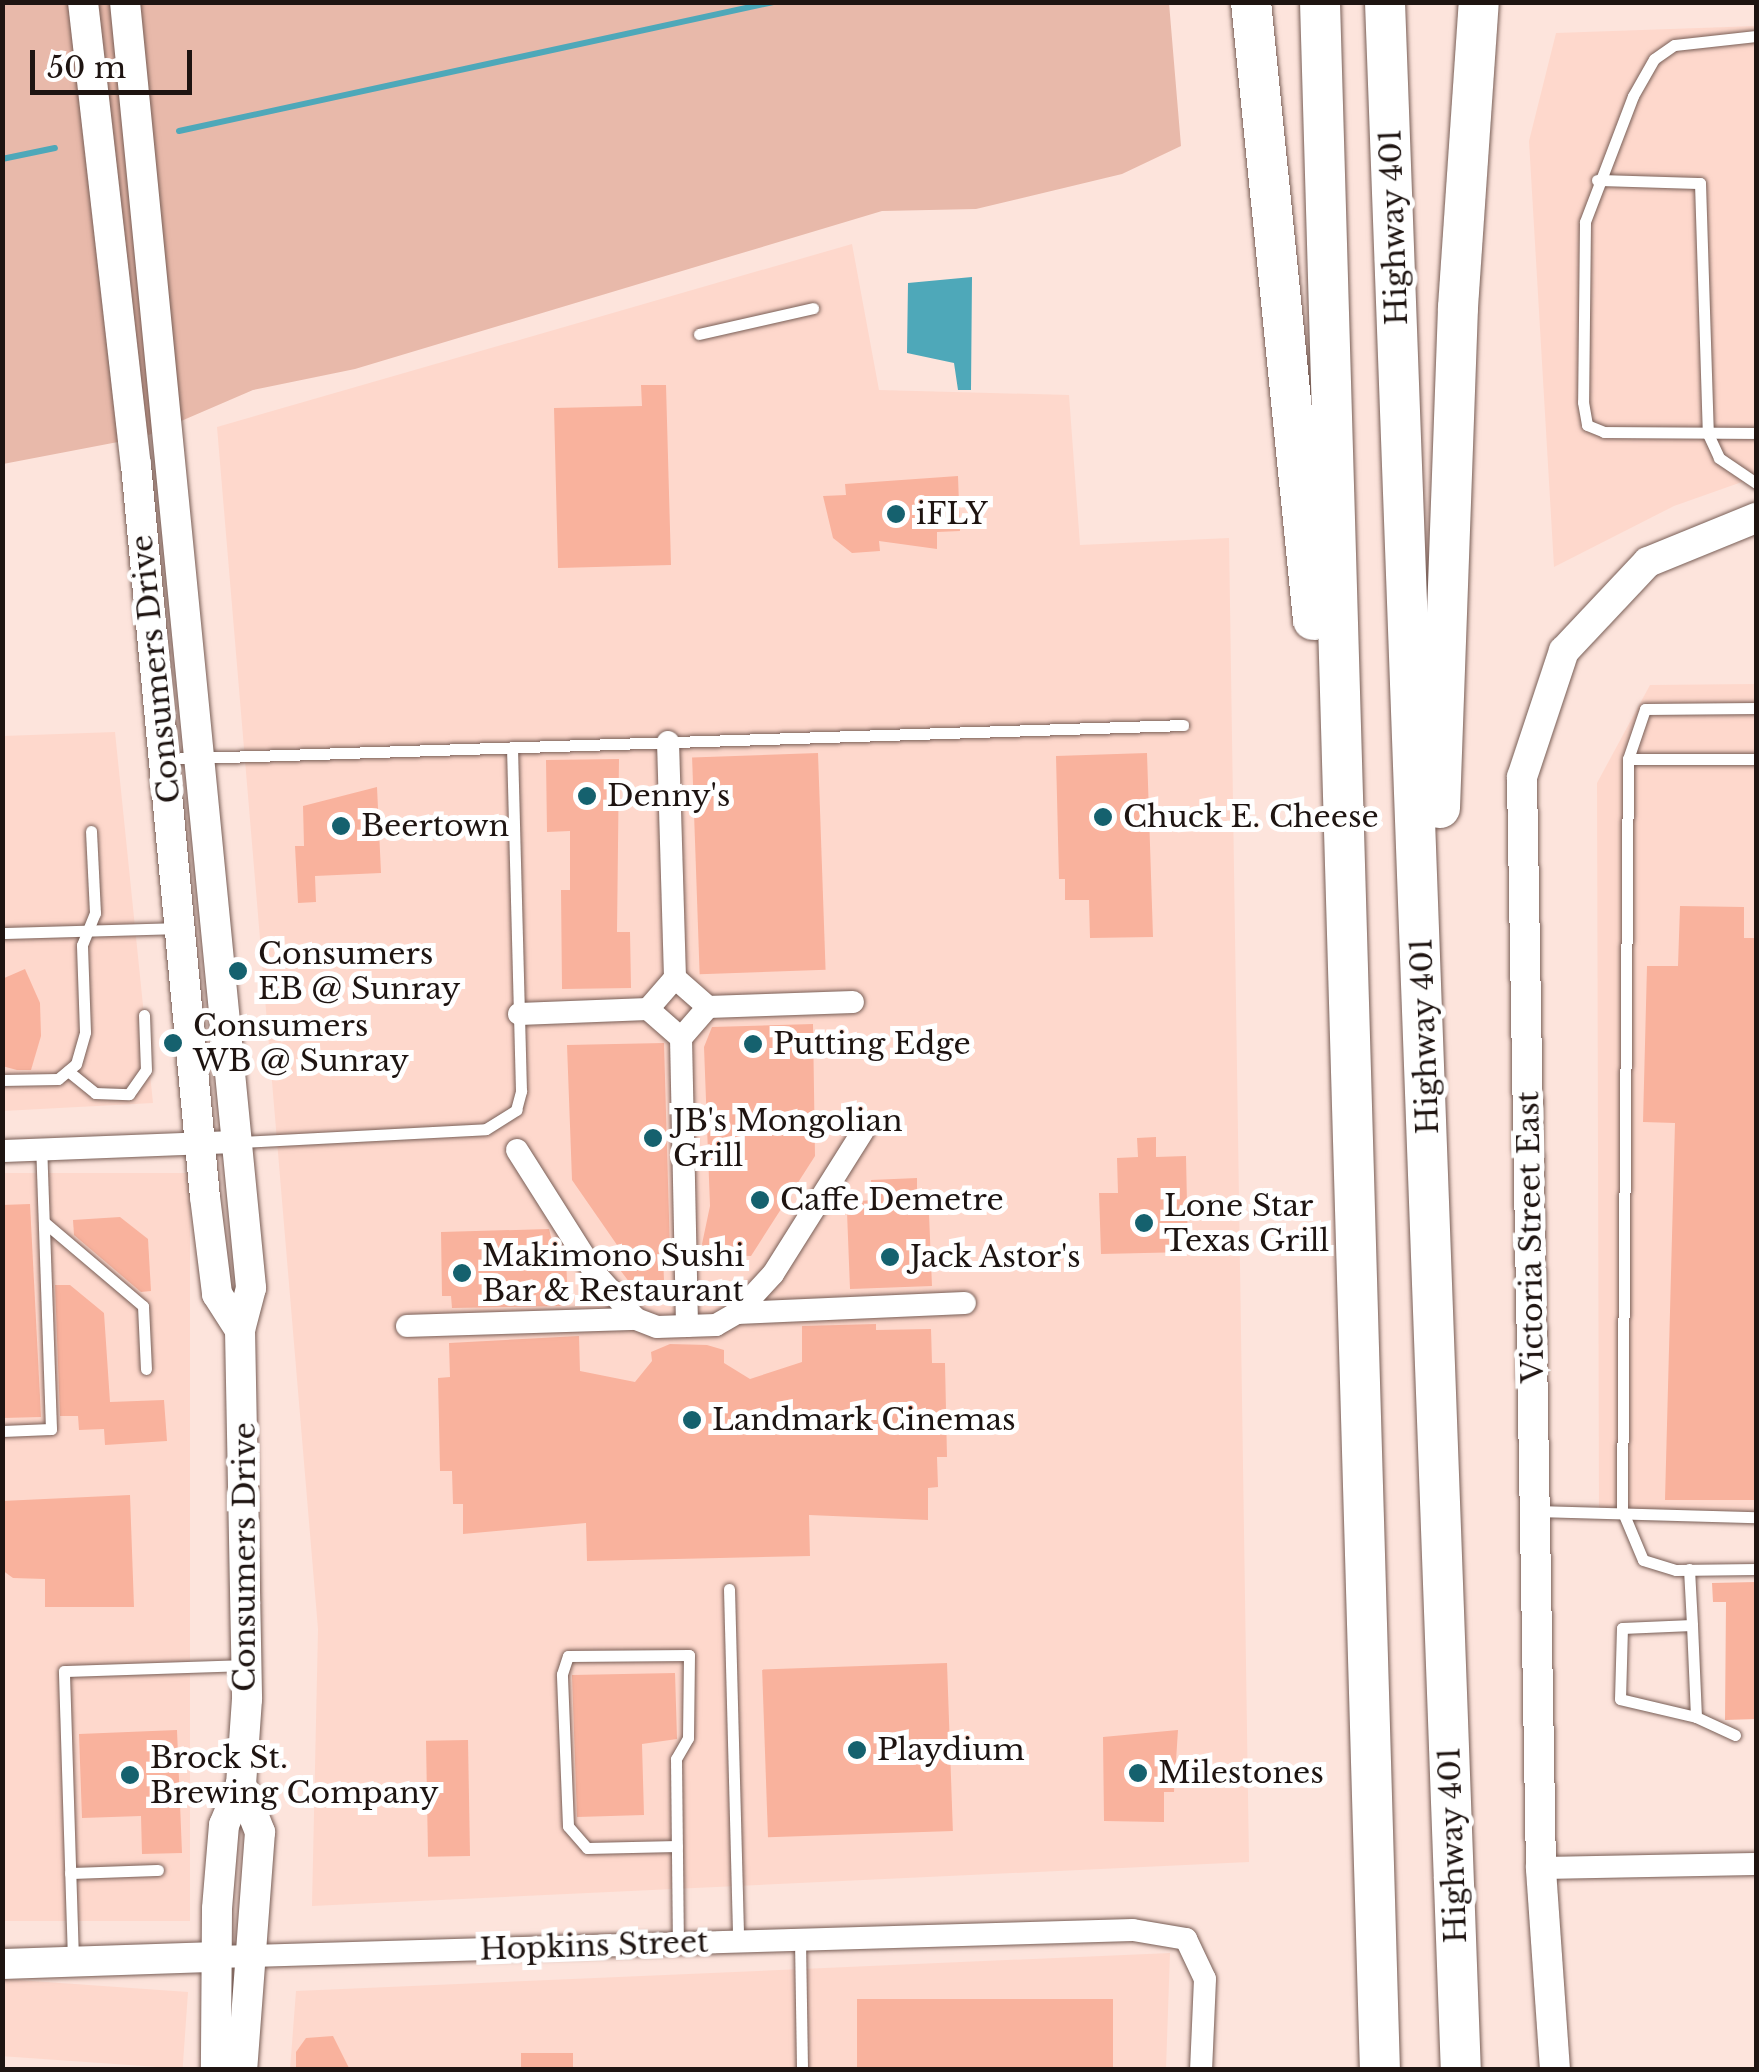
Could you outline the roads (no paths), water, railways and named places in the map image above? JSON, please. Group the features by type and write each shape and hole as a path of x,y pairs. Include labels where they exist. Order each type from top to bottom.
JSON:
{"highway":[{"path":"1251,2 1348,982"},
{"path":"1320,2 1380,2070"},
{"name":"Highway 401","path":"1385,2 1461,2070"},
{"path":"1428,1112 1458,307 1479,2"}],"main road":[{"name":"Consumers Drive","path":"84,2 165,759 217,1294 240,1330"},
{"name":"Consumers Drive","path":"125,2 250,1288 240,1330 247,1664 241,1784 224,1825 216,2070"},
{"name":"Victoria Street East","path":"1555,2070 1541,1868 1522,776 1564,651 1648,562 1756,518"},
{"name":"Consumers Drive","path":"241,1784 260,1832 242,2070"},
{"name":"Hopkins Street","path":"2,1964 217,1958"}],"street":[{"path":"648,1009 676,978 668,742"},
{"path":"676,978 708,1007 853,1002"},
{"path":"687,1326 680,1038 708,1007"},
{"path":"519,1014 648,1009 680,1038"},
{"path":"517,1150 594,1272 636,1319 656,1328 716,1325 737,1314 773,1274 863,1131"},
{"path":"2,1151 236,1142"},
{"path":"737,1314 965,1303"},
{"path":"407,1326 636,1319"},
{"path":"1541,1868 1756,1864"},
{"name":"Hopkins Street","path":"217,1958 1133,1930 1186,1939 1205,1979 1201,2070"}],"lane":[{"path":"1756,36 1662,51 1634,96 1596,180 1585,222 1584,420 1592,428 1634,436 1756,433"},
{"path":"1596,180 1700,184 1708,434 1719,458 1756,483"},
{"path":"699,334 813,308"},
{"path":"1756,708 1645,708 1628,759 1622,1510 1643,1560 1689,1570 1756,1568"},
{"path":"165,759 1183,724"},
{"path":"236,1142 400,1136 503,1123 520,1090 512,747"},
{"path":"1628,759 1756,759"},
{"path":"2,1080 58,1079 68,1071 85,1032 82,945 95,913 91,831"},
{"path":"2,933 180,928"},
{"path":"68,1071 95,1093 130,1094 146,1070 144,1015"},
{"path":"2,1431 51,1430 41,1149"},
{"path":"44,1222 143,1306 146,1369"},
{"path":"1536,1511 1622,1510 1756,1517"},
{"path":"1689,1570 1696,1717"},
{"path":"730,1589 738,1942"},
{"path":"1692,1625 1622,1628 1620,1699 1696,1717 1735,1735"},
{"path":"677,1846 587,1848 568,1826 562,1674 568,1656 688,1655 688,1738 676,1759 677,1846 678,1944"},
{"path":"73,1962 64,1672 247,1664"},
{"path":"70,1873 158,1870"},
{"path":"800,1940 802,2070"}],"water":[{"path":"972,277 971,390 958,390 954,363 907,353 908,283"}],"waterway":[{"path":"179,131 773,2"},
{"path":"2,159 55,148"}],"place":[{"name":"iFLY","path":"896,514"},
{"name":"Denny's","path":"587,796"},
{"name":"Chuck E. Cheese","path":"1103,817"},
{"name":"Beertown","path":"341,826"},
{"name":"Consumers EB @ Sunray","path":"238,971"},
{"name":"Consumers WB @ Sunray","path":"173,1043"},
{"name":"Putting Edge","path":"753,1044"},
{"name":"JB's Mongolian Grill","path":"653,1138"},
{"name":"Caffe Demetre","path":"760,1200"},
{"name":"Lone Star Texas Grill","path":"1144,1223"},
{"name":"Jack Astor's","path":"890,1257"},
{"name":"Makimono Sushi Bar & Restaurant","path":"462,1273"},
{"name":"Landmark Cinemas","path":"692,1420"},
{"name":"Playdium","path":"857,1750"},
{"name":"Milestones","path":"1138,1773"},
{"name":"Brock St. Brewing Company","path":"130,1775"}]}
